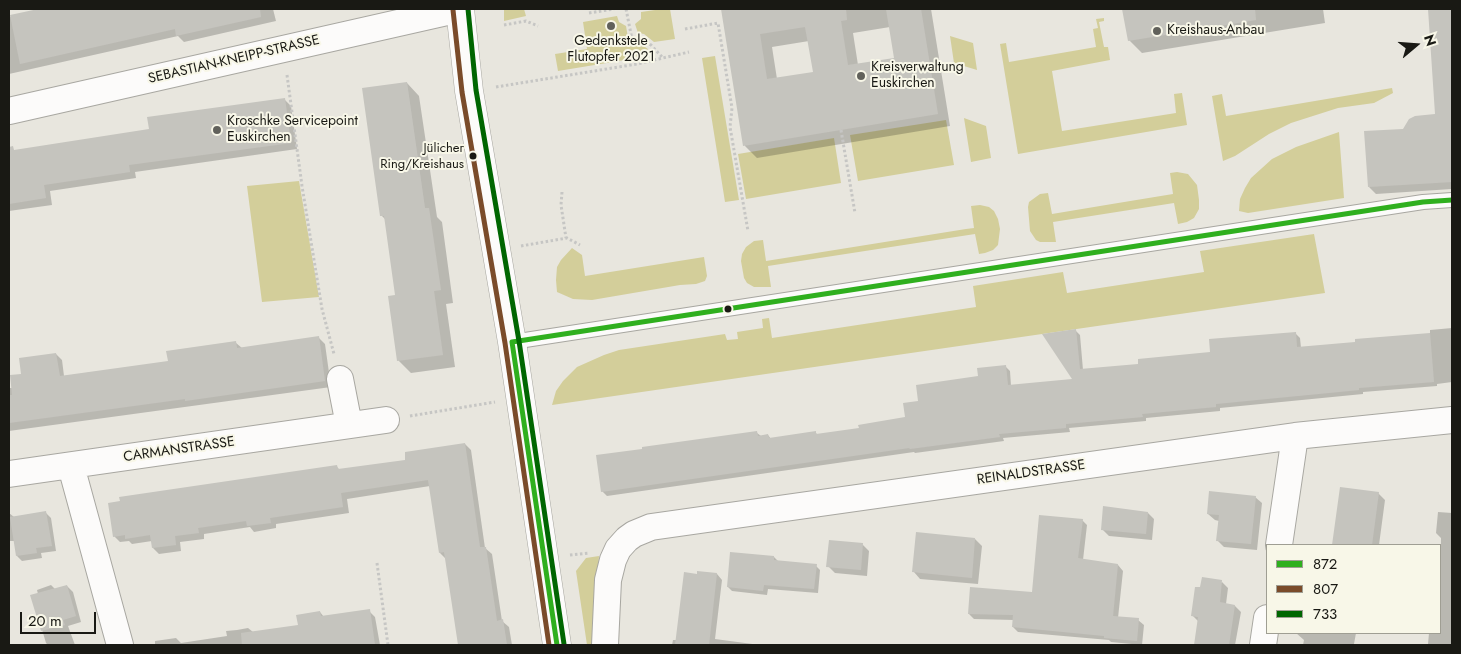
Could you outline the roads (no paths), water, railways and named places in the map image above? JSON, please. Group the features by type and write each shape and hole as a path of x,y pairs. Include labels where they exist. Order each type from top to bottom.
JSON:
{"main road":[{"path":"460,9 469,91 512,342 557,645"}],"street":[{"name":"SEBASTIAN-KNEIPP-STRASSE","path":"9,111 460,9"},
{"path":"340,379 349,425"},
{"name":"CARMANSTRASSE","path":"9,474 386,420"},
{"name":"REINALDSTRASSE","path":"605,645 608,580 613,560 605,551 634,534 662,525 1295,436 1452,420"},
{"path":"1279,544 1295,436"},
{"path":"70,466 120,645"},
{"path":"1263,645 1266,625"}],"lane":[{"path":"512,342 1423,202 1452,200"}],"place":[{"name":"Gedenkstele Flutopfer 2021","path":"611,26"},
{"name":"Kreishaus-Anbau","path":"1157,31"},
{"name":"Kreisverwaltung Euskirchen","path":"861,76"},
{"name":"Kroschke Servicepoint Euskirchen","path":"217,130"},
{"name":"Jülicher Ring/Kreishaus","path":"473,156"}]}
